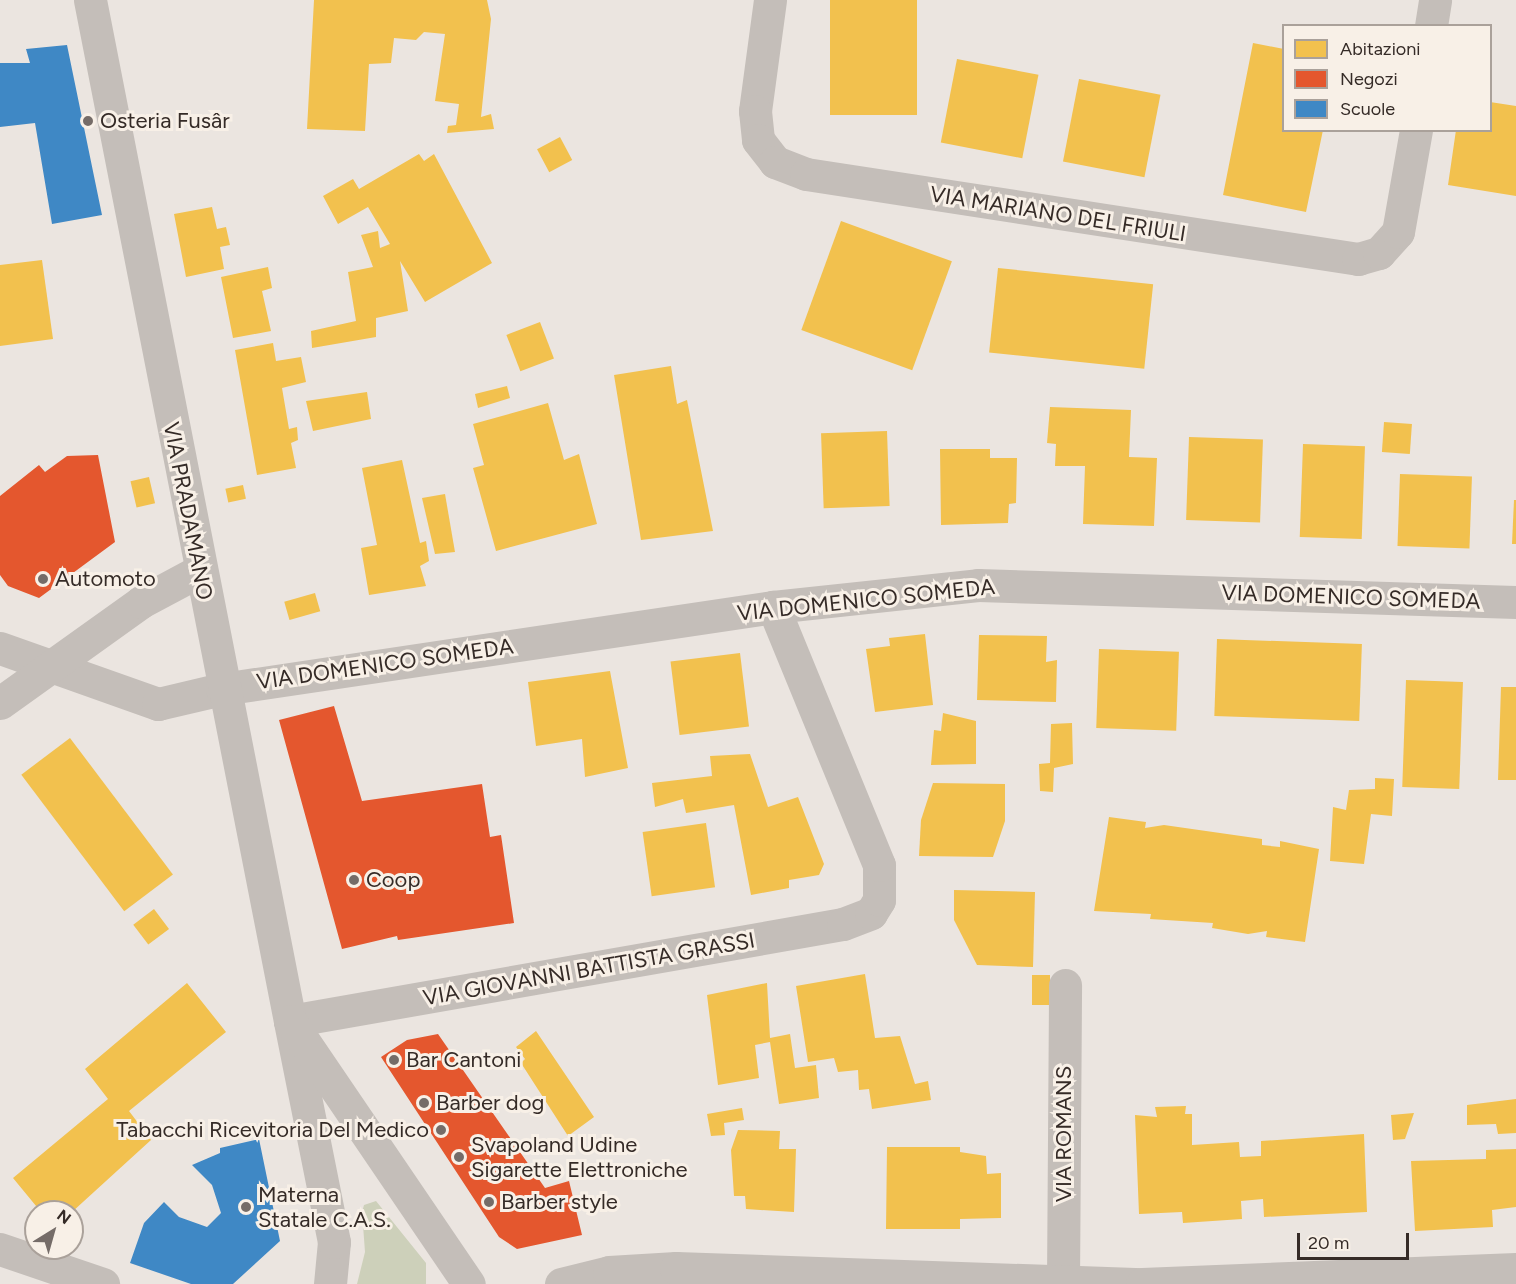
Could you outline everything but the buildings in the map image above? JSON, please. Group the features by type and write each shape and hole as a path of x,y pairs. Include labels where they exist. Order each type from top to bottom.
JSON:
{"street":[{"name":"VIA PRADAMANO","path":"90,0 199,571 334,1242 330,1284"},
{"name":"VIA MARIANO DEL FRIULI","path":"770,0 755,111 758,140 775,162 806,174 1358,259 1379,253 1398,232 1416,132"},
{"path":"1431,24 1435,0"},
{"path":"0,703 141,602 199,571"},
{"name":"VIA DOMENICO SOMEDA","path":"0,648 158,704 222,688 773,607 978,585 1516,602"},
{"name":"VIA GIOVANNI BATTISTA GRASSI","path":"290,1022 843,924 870,913 879,900 879,865 773,607"},
{"name":"VIA ROMANS","path":"1063,1283 1065,986"},
{"path":"290,1022 469,1284"},
{"path":"0,1249 103,1284"},
{"path":"561,1284 609,1272 676,1268 1142,1284 1516,1269"}],"green space":[{"path":"376,1201 426,1263 426,1284 357,1284 365,1252 362,1212 364,1205"}],"place":[{"name":"Osteria Fusâr","path":"88,121"},
{"name":"Automoto","path":"43,579"},
{"name":"Coop","path":"354,880"},
{"name":"Bar Cantoni","path":"394,1060"},
{"name":"Barber dog","path":"424,1103"},
{"name":"Tabacchi Ricevitoria Del Medico","path":"441,1130"},
{"name":"Svapoland Udine Sigarette Elettroniche","path":"459,1157"},
{"name":"Barber style","path":"489,1202"},
{"name":"Materna Statale C.A.S.","path":"246,1207"}]}
